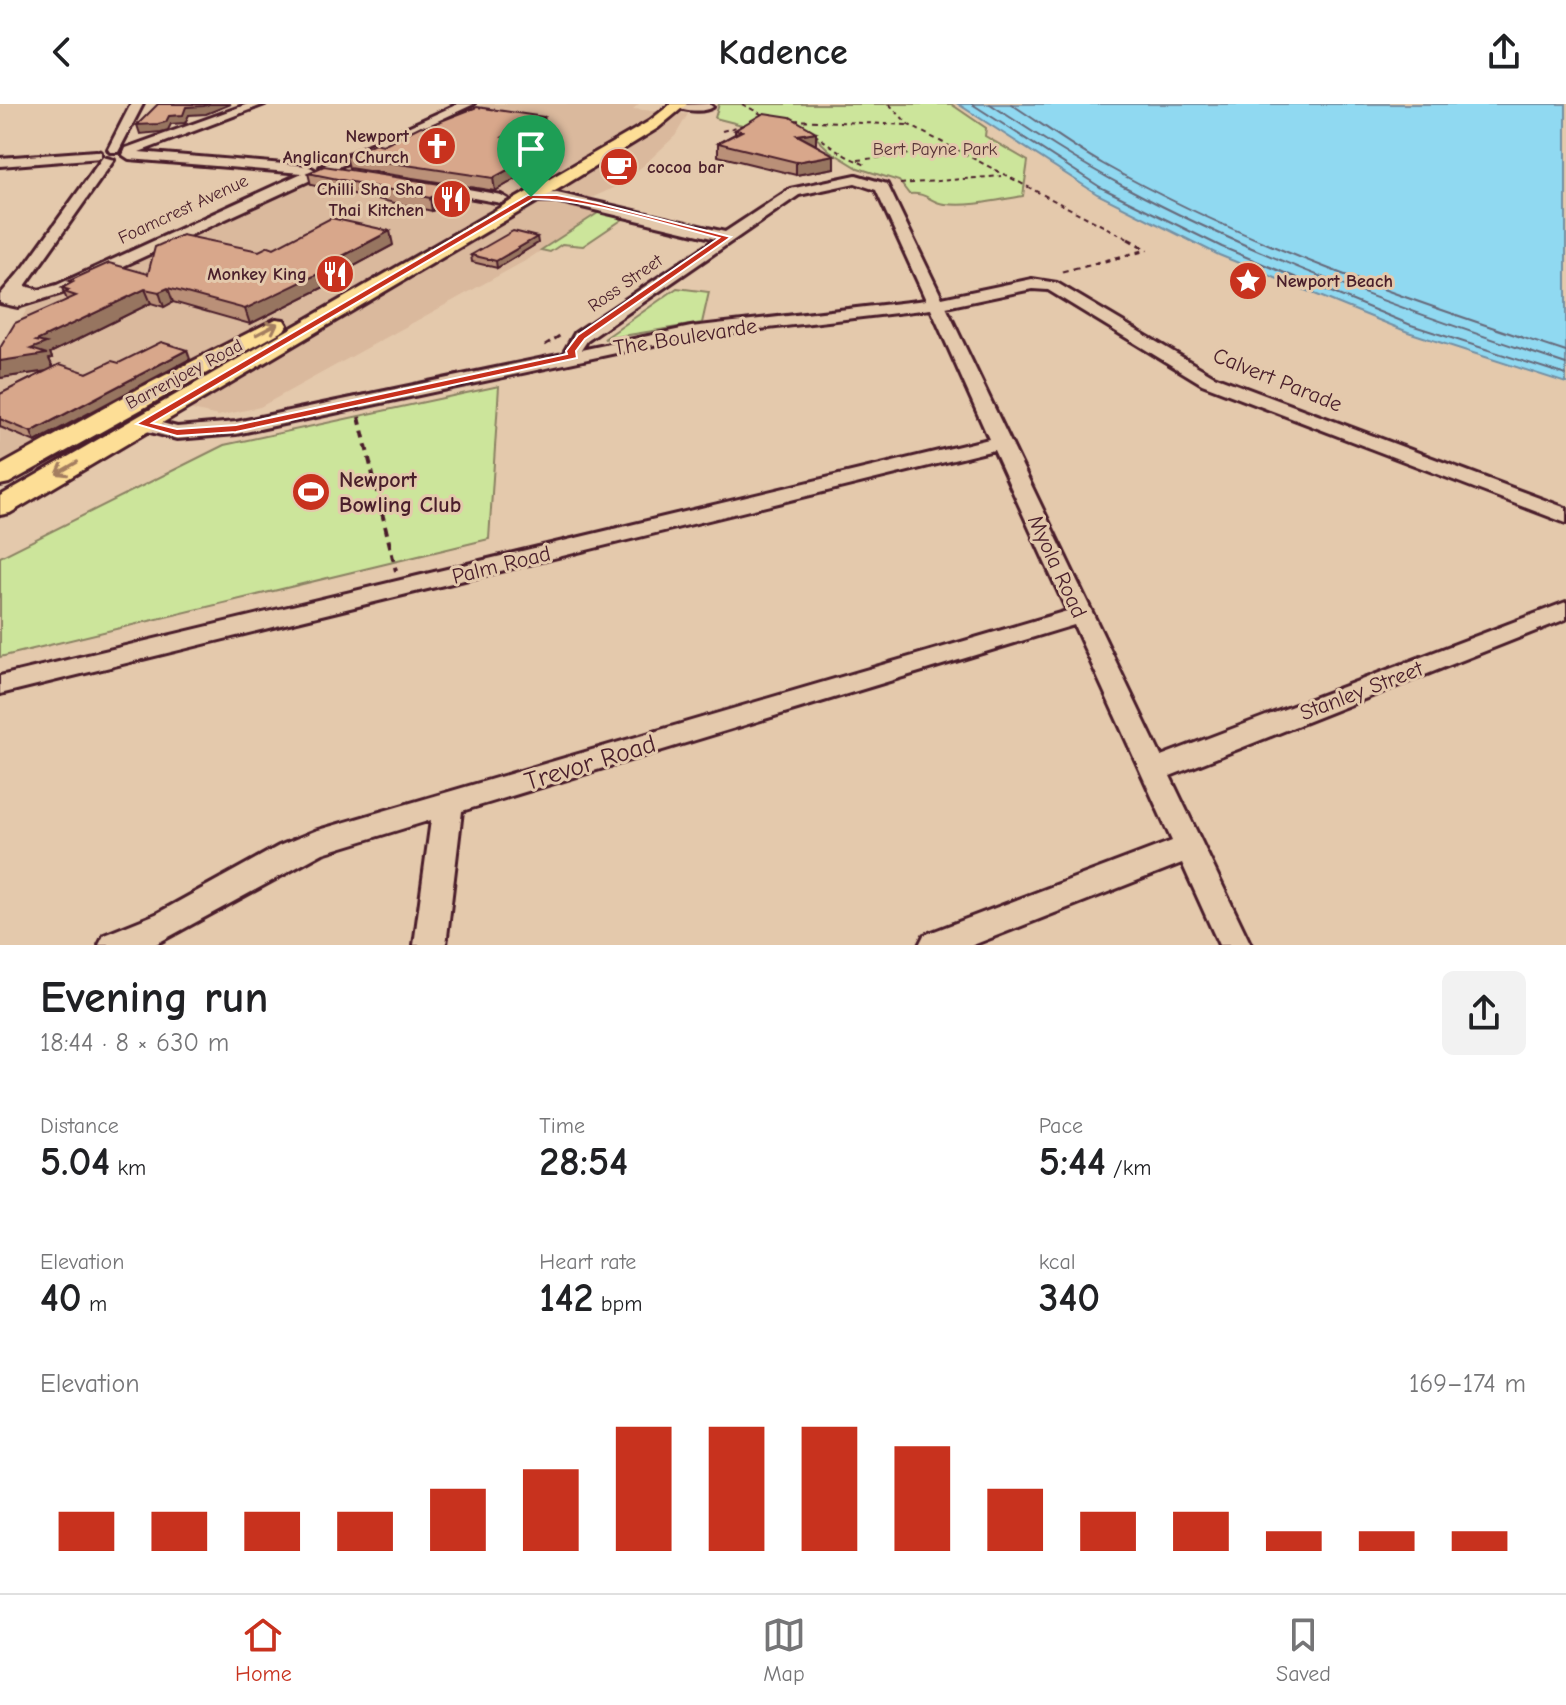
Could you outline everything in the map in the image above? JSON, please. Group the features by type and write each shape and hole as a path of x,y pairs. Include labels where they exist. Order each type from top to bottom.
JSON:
{"main road":[{"name":"Barrenjoey Road","path":"3,495 142,424 531,197 653,125 673,104"},
{"name":"Barrenjoey Road","path":"3,495 80,431 673,104"},
{"path":"80,431 142,424 138,416 148,393"}],"street":[{"path":"0,319 19,297 18,281 30,270 137,104"},
{"path":"130,153 259,104"},
{"path":"0,162 130,153 309,173 328,170 468,104"},
{"path":"673,104 707,105 706,125"},
{"path":"328,170 346,173"},
{"name":"Foamcrest Avenue","path":"19,297 50,293 309,173"},
{"name":"Ross Street","path":"573,356 571,351 581,337 795,192 836,181 883,184"},
{"path":"414,184 501,199"},
{"name":"Myola Road","path":"883,184 935,303 1235,945"},
{"path":"281,186 307,192"},
{"path":"531,197 557,197 726,237"},
{"path":"935,303 1043,284"},
{"name":"Calvert Parade","path":"1043,284 1063,291 1208,380 1566,516"},
{"name":"The Boulevarde","path":"142,424 177,433 236,428 691,332 935,303"},
{"name":"Palm Road","path":"0,685 1002,442"},
{"name":"Stanley Street","path":"1155,770 1566,610"},
{"name":"Trevor Road","path":"115,945 195,911 276,859 315,843 1081,615"},
{"path":"430,945 448,805"},
{"path":"935,945 1189,847"}],"path":[{"path":"742,104 773,118 761,121"},
{"path":"889,104 909,125 1148,250 1062,272 1043,284"},
{"path":"788,120 909,125"},
{"path":"722,131 748,124"},
{"path":"794,124 803,129"},
{"path":"813,134 878,174 883,184 1002,176"},
{"path":"856,160 952,149"},
{"path":"538,350 563,333"},
{"path":"359,417 400,588"}],"shaded area":[{"path":"484,104 639,104 633,109 688,114 675,136 643,166 613,188 589,199 611,205 525,261 260,407 218,416 128,395 0,464 0,357 27,309"}],"green space":[{"name":"Bert Payne Park","path":"719,104 951,104 986,128 985,136 1028,161 1023,196 955,205 909,194 899,181 858,168 830,151 808,130 746,126 715,118"},
{"path":"601,211 626,217 583,246 562,244 550,252 541,250"},
{"path":"677,288 709,292 702,323 604,339"},
{"name":"Newport Bowling Club","path":"499,386 489,539 0,657 0,557 224,445"}],"water":[{"path":"958,104 1566,104 1566,383 1408,332 1219,255 1097,194"}],"building":[{"path":"158,104 209,104 186,107 183,115 169,116 166,122 137,125"},
{"path":"477,107 544,117 503,137 551,146 493,178 346,156 375,143 383,145 421,126 426,127"},
{"path":"764,113 790,117 816,132 797,135 834,155 796,162 718,143 742,131 735,130"},
{"path":"324,166 453,186 430,198 308,173"},
{"path":"331,218 390,231 331,262 339,264 245,309 168,288 159,292 145,289 36,341 46,343 31,349 47,354 0,361 0,348 15,323 76,296 64,292 69,290 62,288 73,282 69,281 109,263 148,274 155,247 182,235 259,251 269,246 274,248"},
{"path":"513,231 537,237 496,261 471,255"},
{"path":"161,342 187,350 31,432 0,419 0,394 60,364 87,373 112,361 119,363"}],"place":[{"name":"Newport Anglican Church","path":"437,146"},
{"name":"cocoa bar","path":"619,167"},
{"name":"Chilli Sha Sha Thai Kitchen","path":"452,199"},
{"name":"Monkey King","path":"335,274"},
{"name":"Newport Beach","path":"1248,281"},
{"name":"Newport Bowling Club","path":"311,492"}],"route":[{"path":"531,197 557,197 597,205 726,237 581,337 571,351 573,356 236,428 177,433 142,424 442,248 531,197"}]}
